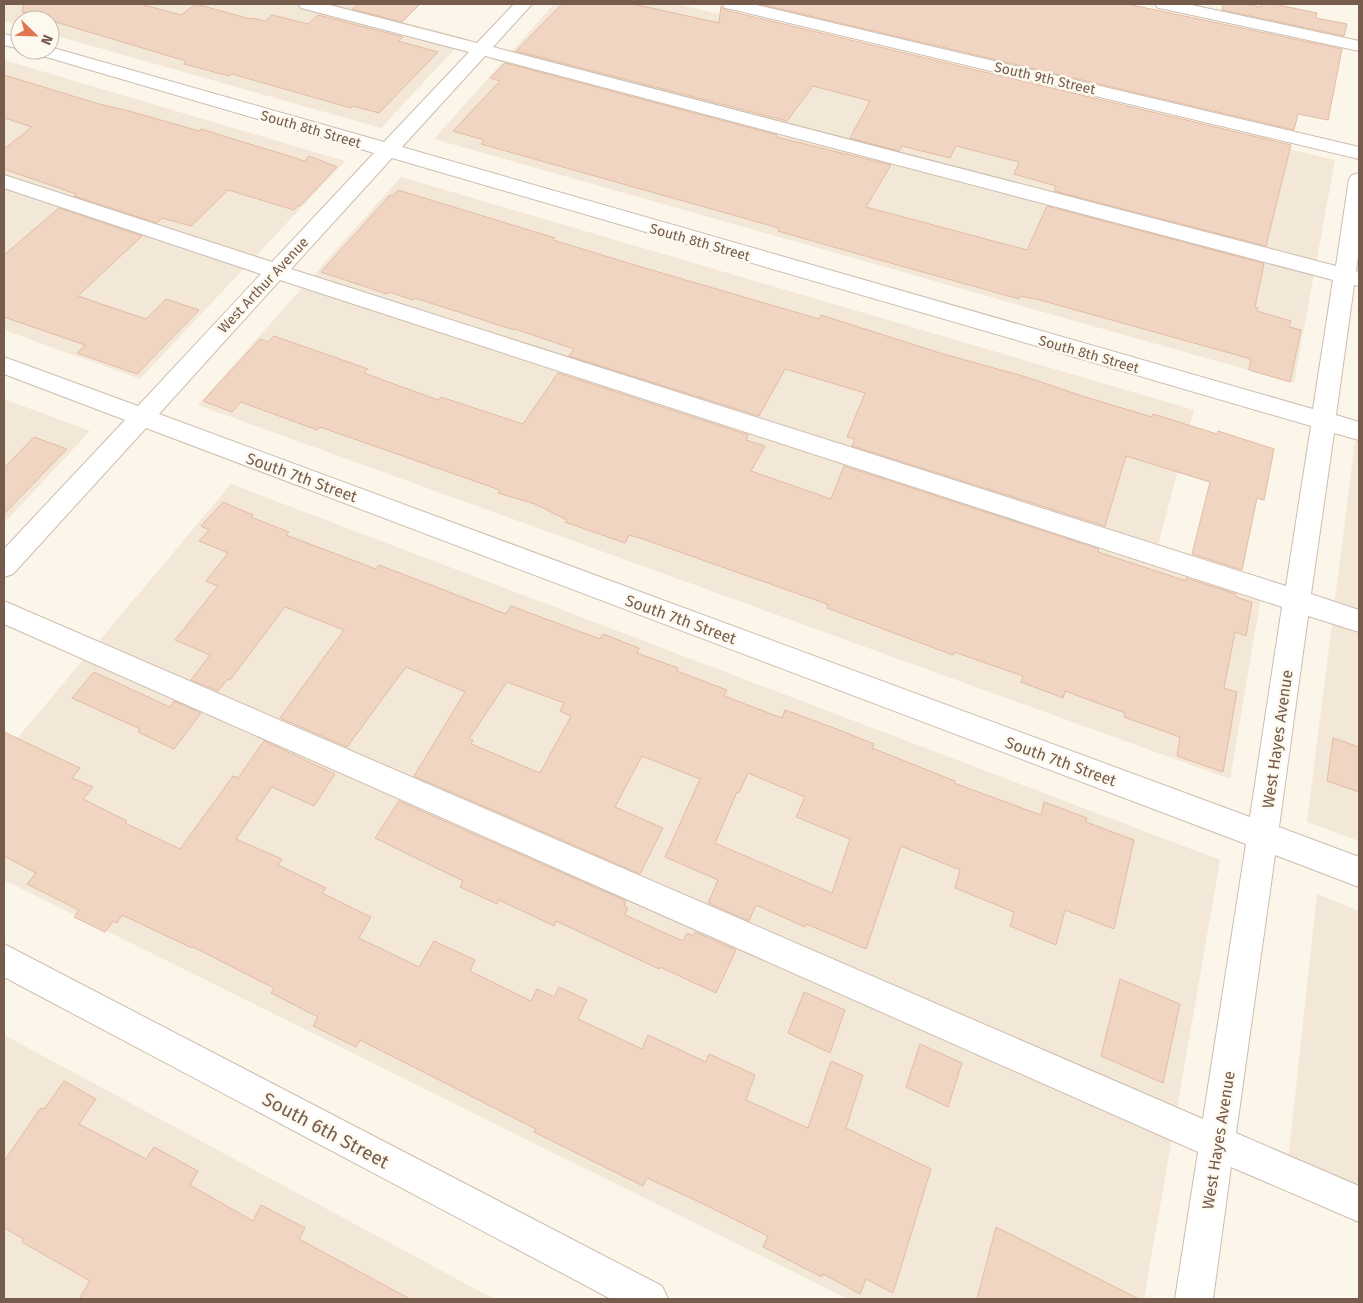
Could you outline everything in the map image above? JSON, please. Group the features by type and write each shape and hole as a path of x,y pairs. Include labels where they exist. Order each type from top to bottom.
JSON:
{"street":[{"path":"307,4 1352,277"},
{"name":"West Arthur Avenue","path":"4,566 523,4"},
{"name":"South 9th Street","path":"731,4 1359,152"},
{"path":"1164,4 1359,46"},
{"name":"South 8th Street","path":"60,55 1359,431"},
{"name":"West Hayes Avenue","path":"1194,1299 1325,421 1352,277 1359,179"},
{"path":"4,181 276,271 1359,621"},
{"name":"South 7th Street","path":"4,366 1359,872"},
{"path":"4,612 1021,1058 1359,1204"},
{"name":"South 6th Street","path":"4,960 649,1299"}],"shaded area":[{"path":"4,4 421,4 403,22 465,38 381,128 60,37 60,10 10,10 10,23 4,21"},
{"path":"554,4 676,4 1335,160 1294,383 434,139"},
{"path":"4,60 345,161 140,379 4,330"},
{"path":"401,177 1194,410 1158,545 1264,579 1230,779 198,405"},
{"path":"4,399 90,431 4,523"},
{"path":"1359,410 1359,841 1307,822"},
{"path":"231,484 1220,860 1144,1299 848,1299 4,880 4,754"},
{"path":"1317,894 1359,911 1359,1221 1285,1189"},
{"path":"4,1035 494,1299 4,1299"}],"building":[{"path":"24,4 140,4 181,15 196,4 250,19 265,21 272,15 308,24 318,15 403,37 398,41 438,52 379,113 353,106 351,108 232,74 229,76 184,64 186,61 60,23 60,10 22,10"},
{"path":"358,4 420,4 402,22 352,9"},
{"path":"562,4 633,4 719,23 721,6 725,10 1291,145 1266,246 1054,191 1056,186 1014,174 1019,162 956,146 950,158 902,146 899,151 850,138 870,101 813,86 787,121 516,51"},
{"path":"759,4 1127,4 1342,49 1328,120 1298,114 1294,130"},
{"path":"1223,4 1245,4 1261,7 1261,4 1274,4 1317,13 1316,18 1347,24 1344,36 1222,10"},
{"path":"505,63 777,135 776,137 891,165 866,207 1027,250 1047,206 1262,263 1264,264 1255,307 1258,308 1257,311 1291,321 1289,327 1301,330 1290,382 1249,370 1251,359 1040,300 1020,296 1019,299 844,250 778,231 779,228 481,144 484,140 453,131 500,81 490,78"},
{"path":"4,75 99,104 199,131 201,129 305,161 309,156 337,167 294,210 228,190 191,226 162,218 157,223 74,196 76,194 4,169 4,149 32,127 4,118"},
{"path":"398,190 555,238 553,240 638,266 819,319 821,315 1152,417 1153,414 1217,434 1218,431 1274,449 1264,500 1257,498 1242,570 1192,554 1210,482 1126,456 1105,526 852,446 855,439 847,437 865,393 785,369 759,416 569,356 574,349 515,329 415,298 413,300 389,292 387,294 321,272 390,195 393,196"},
{"path":"59,208 142,236 78,296 146,319 166,299 199,310 137,374 77,353 85,345 4,317 4,255"},
{"path":"274,336 368,369 364,373 438,400 441,397 523,424 558,373 748,435 746,440 765,446 751,471 831,499 844,466 1099,549 1098,552 1186,581 1186,578 1236,594 1236,597 1252,602 1246,636 1235,632 1224,688 1237,692 1223,772 1177,756 1180,737 1124,717 1125,713 1065,691 1063,698 1021,682 1023,676 954,652 953,655 827,608 828,605 824,603 643,539 629,535 625,543 565,522 567,520 535,504 498,493 500,490 320,427 317,430 241,402 232,412 203,401 260,339 268,342"},
{"path":"34,437 67,449 4,514 4,468"},
{"path":"223,502 253,515 251,517 289,532 286,535 376,569 379,565 506,614 511,606 600,639 603,634 639,648 637,653 678,668 677,671 727,690 724,696 782,718 785,710 834,728 874,744 872,748 955,781 954,783 1041,815 1044,802 1087,818 1086,822 1134,840 1114,929 1065,910 1056,945 1010,926 1014,912 955,888 960,870 901,846 866,949 806,924 805,927 756,905 749,921 708,903 718,880 665,857 700,779 642,756 615,807 663,828 640,874 414,776 465,692 406,667 347,747 280,718 344,630 285,607 230,680 228,679 218,691 191,680 210,655 175,640 218,586 206,581 228,553 199,541 209,530 201,526","holes":["507,682 564,703 560,711 571,716 540,773 471,744 473,740 469,739","748,773 805,797 796,817 850,839 832,893 715,843 737,792 739,793"]},
{"path":"94,672 170,707 174,701 201,713 174,749 138,732 140,729 72,698"},
{"path":"4,732 80,768 72,778 93,787 83,799 127,821 125,823 180,849 233,776 238,778 264,741 335,774 314,806 272,787 236,839 282,859 278,865 326,888 322,893 371,917 359,938 419,967 434,941 475,960 470,971 531,1001 537,989 554,997 559,987 587,1000 578,1019 642,1049 648,1035 706,1062 709,1054 755,1075 746,1100 808,1128 831,1061 863,1075 846,1128 931,1169 893,1293 866,1279 860,1294 823,1274 822,1277 763,1247 768,1236 695,1200 647,1178 643,1186 534,1132 536,1129 360,1040 356,1047 313,1026 318,1017 271,993 274,988 193,947 122,915 117,923 113,921 105,932 74,917 79,910 27,884 36,873 4,856"},
{"path":"1333,738 1359,747 1359,792 1327,781"},
{"path":"399,801 626,901 624,906 628,908 625,915 683,941 687,933 693,936 695,932 736,950 716,993 660,967 659,969 556,921 554,926 499,900 497,904 460,887 463,881 375,838"},
{"path":"1120,979 1180,1004 1163,1083 1101,1056"},
{"path":"804,992 845,1010 830,1053 788,1033"},
{"path":"920,1044 962,1063 948,1107 906,1087"},
{"path":"64,1081 96,1099 79,1124 146,1159 154,1147 198,1171 190,1185 253,1221 261,1205 305,1228 299,1239 410,1299 79,1299 90,1281 22,1242 24,1239 4,1228 4,1161 40,1109 45,1108"},
{"path":"996,1227 1139,1299 977,1299"}]}
